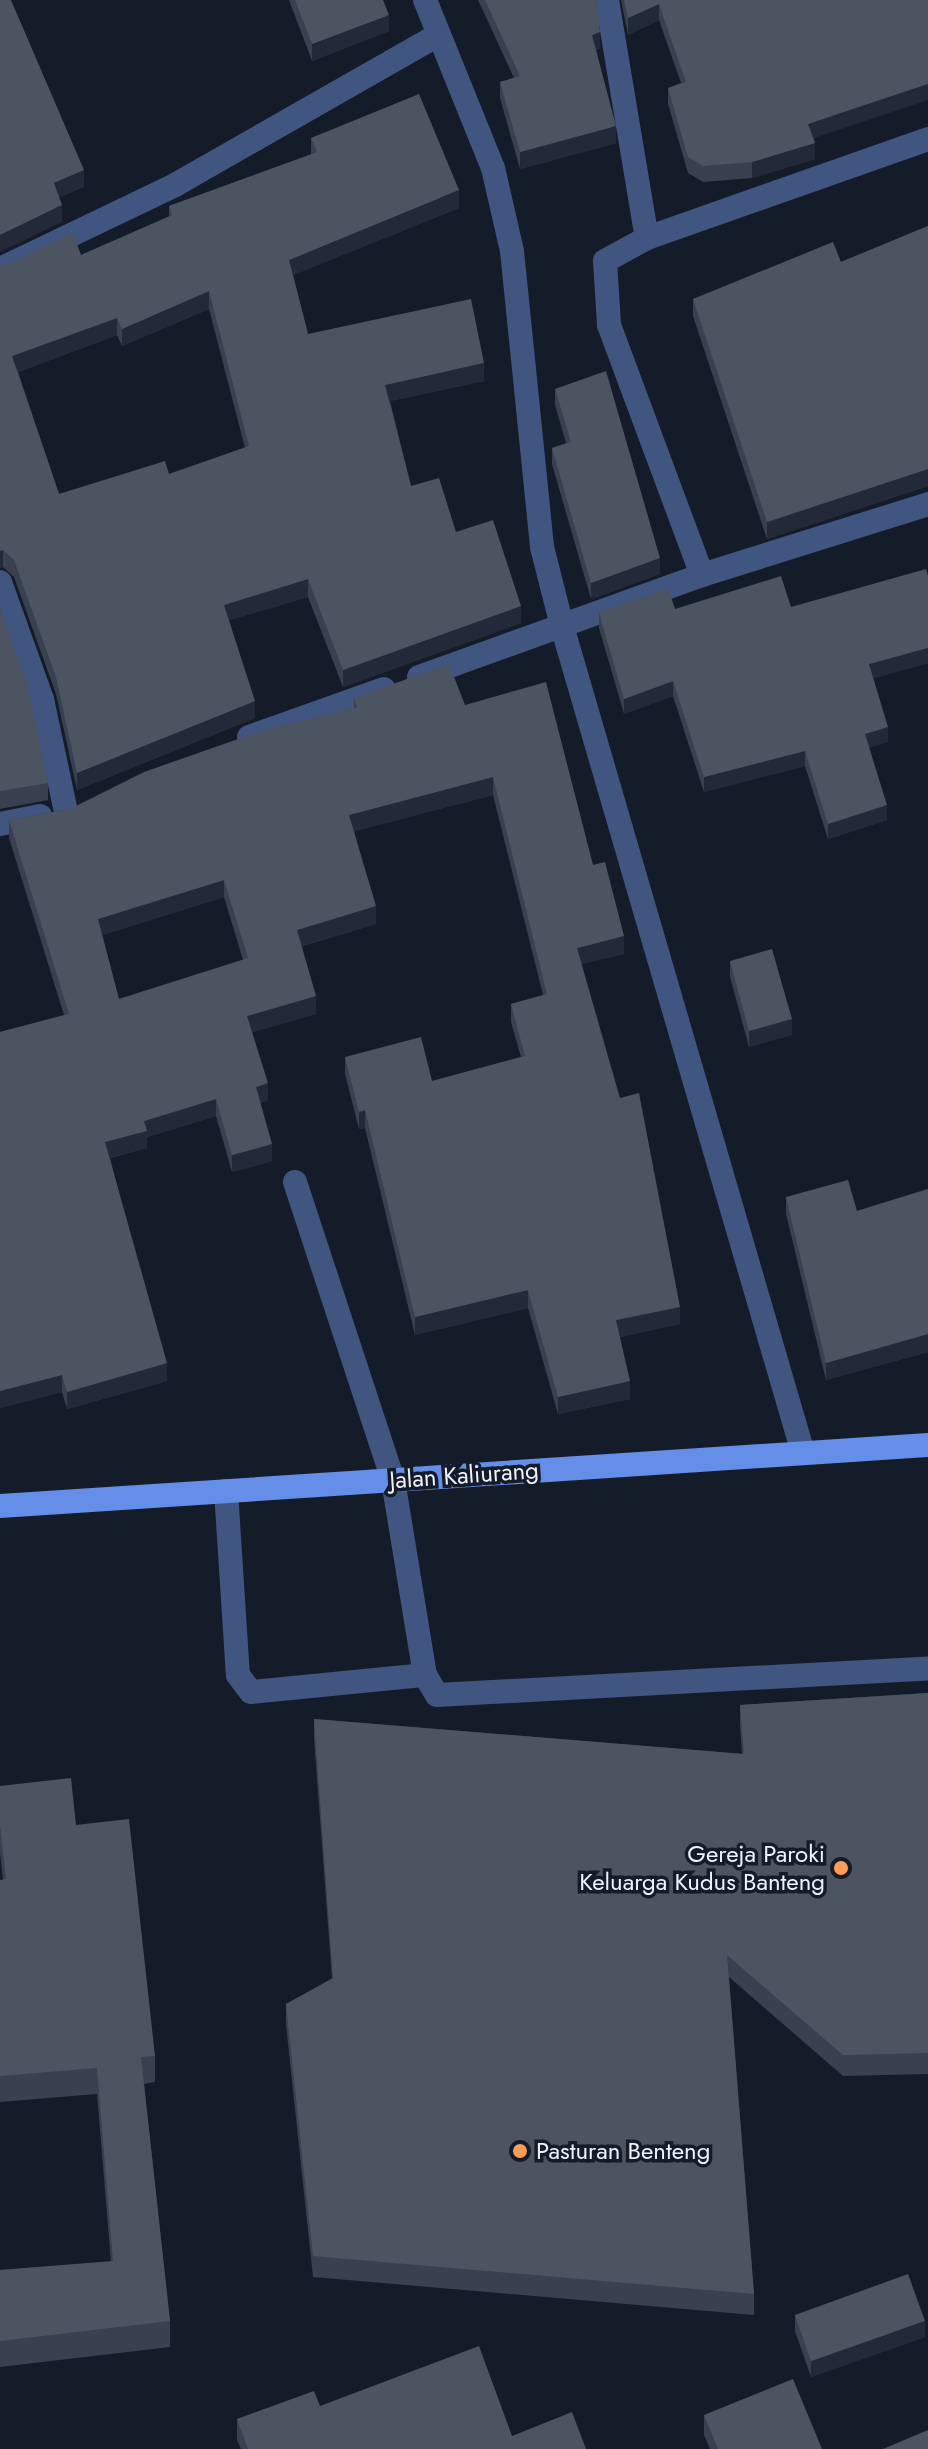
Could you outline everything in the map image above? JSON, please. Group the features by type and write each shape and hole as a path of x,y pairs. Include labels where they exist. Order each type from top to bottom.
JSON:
{"main road":[{"name":"Jalan Kaliurang","path":"0,1506 928,1445"}],"street":[{"path":"425,0 436,36 493,168 512,251 542,547 562,626 803,1453"},
{"path":"607,0 647,238"},
{"path":"0,269 175,185 436,36"},
{"path":"702,575 609,325 605,261 647,238 928,139"},
{"path":"227,745 702,575 928,504"},
{"path":"0,582 42,699 66,812"},
{"path":"0,824 66,812 90,800"},
{"path":"295,1182 393,1480 425,1675 437,1695 462,1699 928,1668"},
{"path":"226,1491 238,1675 251,1692 425,1675"}],"building":[{"path":"0,0 11,0 84,170 54,183 62,205 0,235"},
{"path":"295,0 383,0 389,15 312,44"},
{"path":"485,0 596,0 600,32 592,35 616,126 520,152 500,82 520,76"},
{"path":"624,0 928,0 928,84 808,124 815,143 752,162 703,166 688,157 668,88 686,82 659,4 628,18"},
{"path":"419,94 459,190 289,260 308,334 471,299 484,363 385,385 411,486 439,478 456,532 493,520 521,606 343,670 308,579 224,605 255,701 77,773 56,677 14,560 3,550 0,551 0,263 6,265 73,233 81,255 172,215 169,206 317,152 311,138","holes":["209,291 249,446 169,474 165,461 59,494 12,356 117,318 122,329"]},
{"path":"928,226 928,469 767,522 693,299 833,242 841,262"},
{"path":"606,371 660,558 591,583 552,448 571,442 555,389"},
{"path":"926,569 928,648 869,664 888,727 865,734 887,805 828,824 805,751 704,777 673,681 624,699 599,613 668,588 675,609 781,576 791,607"},
{"path":"0,609 28,686 48,783 0,791"},
{"path":"449,664 465,705 546,682 593,865 605,862 624,936 577,948 620,1098 639,1093 680,1307 616,1320 630,1381 558,1397 528,1290 415,1317 365,1110 359,1112 345,1057 421,1037 432,1081 525,1056 511,1004 547,994 493,777 349,815 376,906 297,930 316,996 247,1016 268,1083 256,1087 272,1144 232,1155 216,1099 144,1121 147,1131 105,1142 167,1363 67,1392 62,1375 0,1391 0,1032 69,1014 9,820 70,809 144,772 264,730 357,707 354,698","holes":["224,880 248,958 119,999 98,919"]},
{"path":"772,949 792,1019 749,1031 730,961"},
{"path":"848,1180 857,1211 928,1189 928,1334 826,1363 786,1197"},
{"name":"Pasturan Benteng","path":"928,1693 928,2053 843,2055 727,1955 754,2294 313,2256 286,2004 333,1978 314,1719 744,1754 740,1705"},
{"path":"71,1778 76,1825 129,1819 155,2056 141,2057 170,2321 0,2341 0,2270 113,2261 97,2068 0,2076 0,1880 6,1879 0,1825 0,1786"},
{"path":"908,2274 925,2321 811,2361 795,2315"},
{"path":"479,2346 512,2436 572,2412 586,2449 248,2449 237,2419 314,2391 320,2406"},
{"path":"793,2379 822,2449 718,2449 704,2415"},
{"path":"928,2430 928,2449 883,2449"}],"place":[{"name":"Gereja Paroki Keluarga Kudus Banteng","path":"841,1868"},
{"name":"Pasturan Benteng","path":"520,2151"}]}
